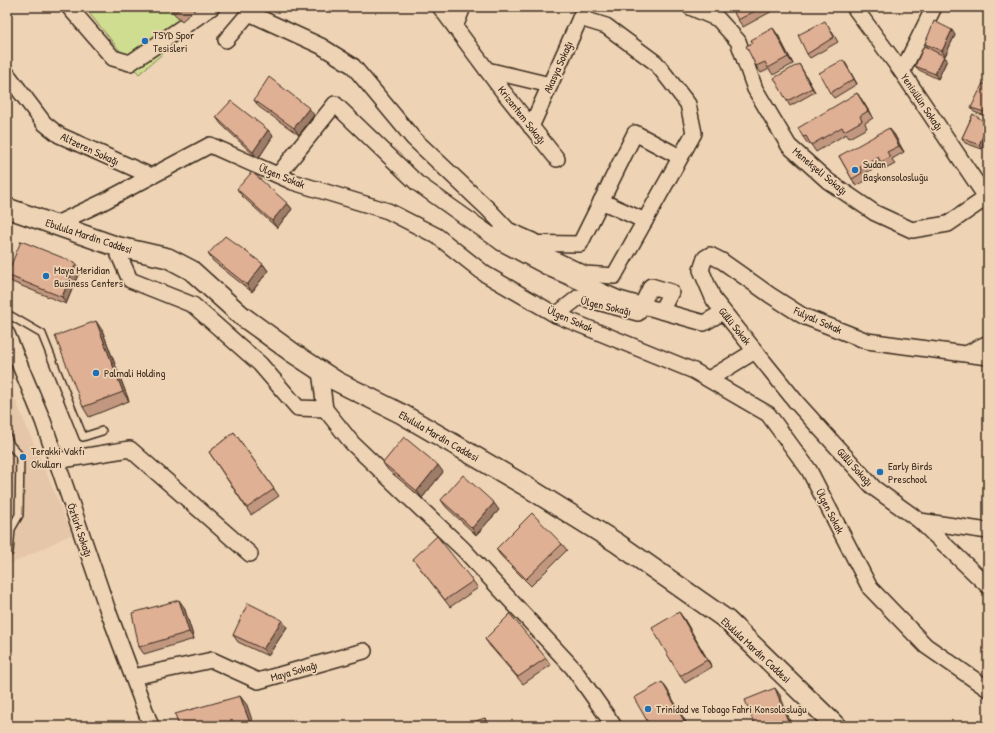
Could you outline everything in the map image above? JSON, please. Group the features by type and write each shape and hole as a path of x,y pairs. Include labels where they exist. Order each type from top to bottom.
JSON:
{"street":[{"path":"69,7 113,58 130,63 212,7"},
{"name":"Krizantem Sokağı","path":"440,7 557,159"},
{"path":"454,27 462,7"},
{"name":"Menekşeli Sokağı","path":"690,7 718,19 738,42 755,89 789,146 828,180 875,213 912,230 948,224 987,197"},
{"name":"Yenisülün Sokağı","path":"854,7 902,72 987,197"},
{"path":"902,72 934,7"},
{"path":"226,40 249,13 321,46 353,66 413,138 508,230 540,243"},
{"path":"520,243 585,274 614,276 694,133 688,104 656,63 606,26 582,13"},
{"name":"Akasya Sokağı","path":"531,127 582,13"},
{"name":"Krizantem Sokağı","path":"487,70 550,85"},
{"name":"Altzeren Sokağı","path":"7,74 44,123 60,135 151,176"},
{"path":"278,175 335,104 417,183 502,243 553,270 619,299 704,322 724,312"},
{"path":"502,243 580,244 635,133 680,157"},
{"name":"Ülgen Sokak","path":"46,222 104,202 210,144 293,182 388,211 436,236 485,274 556,315 694,371 768,414 809,470 870,588 926,646 988,689"},
{"path":"601,201 645,221"},
{"name":"Ebulula Mardin Caddesi","path":"7,208 115,246 168,258 191,270 242,316 320,371 336,381 402,414 524,484 617,543 727,620 824,718 836,726"},
{"path":"488,209 502,243"},
{"path":"7,214 46,222"},
{"path":"115,246 130,280 193,305 260,364 298,408 325,409"},
{"name":"Fulyalı Sokak","path":"714,300 701,270 705,258 710,255 722,261 803,316 867,341 966,354"},
{"name":"Ülgen Sokağı","path":"556,315 578,297 638,313 651,286 670,292 661,311"},
{"name":"Güllü Sokak","path":"714,300 755,351"},
{"name":"Öztürk Sokağı","path":"7,334 43,421 107,608 151,726"},
{"path":"966,354 988,343"},
{"path":"709,379 755,351"},
{"name":"Güllü Sokağı","path":"755,351 797,403 874,488 920,521 988,531"},
{"path":"966,354 988,357"},
{"path":"320,371 325,409 352,443 464,550 568,663 614,726"},
{"path":"56,461 130,449 250,554"},
{"path":"920,521 988,586"},
{"name":"Maya Sokağı","path":"133,677 212,660 258,681 364,651"}],"lane":[{"path":"7,316 12,316 42,334 83,437 102,431"},
{"path":"7,438 10,445 20,456 19,515 11,529 9,552"}],"shaded area":[{"name":"Terakki Vakfı Okulları","path":"7,380 72,534 7,566"}],"green space":[{"name":"TSYD Spor Tesisleri","path":"84,7 217,7 139,74"}],"building":[{"path":"170,7 181,7 175,12"},
{"path":"731,7 762,7 738,20"},
{"path":"825,21 834,37 807,54 798,35"},
{"path":"934,21 952,30 942,51 925,44"},
{"path":"773,28 788,57 768,68 765,62 756,66 746,46 752,43 751,40"},
{"path":"924,46 944,56 935,74 915,66"},
{"path":"843,60 854,79 830,93 819,73"},
{"path":"799,64 812,88 787,101 774,78"},
{"path":"269,77 309,108 294,128 254,100"},
{"path":"983,83 988,86 988,113 971,108"},
{"path":"857,93 868,111 860,116 862,121 844,131 842,127 811,145 806,136 803,137 798,128"},
{"path":"231,101 268,130 253,152 216,117"},
{"path":"973,114 988,124 979,145 962,138"},
{"path":"889,128 899,146 887,152 890,157 881,162 878,157 860,167 862,173 852,179 839,156"},
{"path":"252,172 287,203 272,221 237,189"},
{"path":"225,236 263,264 247,285 208,254"},
{"name":"Maya Meridian Business Centers","path":"21,241 76,263 62,297 7,275"},
{"name":"Palmali Holding","path":"96,321 123,392 83,407 55,336"},
{"path":"234,432 274,489 247,508 209,452"},
{"path":"404,437 438,465 417,491 383,463"},
{"path":"463,475 494,503 472,528 441,500"},
{"path":"532,513 562,544 526,579 496,549"},
{"path":"437,536 473,581 445,600 413,559"},
{"path":"179,600 189,632 139,647 132,613"},
{"path":"248,603 282,620 263,649 233,635"},
{"path":"679,612 707,660 680,676 652,628"},
{"path":"510,614 546,658 518,677 485,639"},
{"path":"662,682 687,726 650,726 634,698"},
{"path":"775,688 790,726 755,726 745,700"},
{"path":"240,696 251,726 179,726 175,714"},
{"path":"485,718 487,726 460,726"}],"place":[{"name":"TSYD Spor Tesisleri","path":"145,41"},
{"name":"Sudan Başkonsolosluğu","path":"855,170"},
{"name":"Maya Meridian Business Centers","path":"46,276"},
{"name":"Palmali Holding","path":"96,373"},
{"name":"Terakki Vakfı Okulları","path":"23,457"},
{"name":"Early Birds Preschool","path":"880,472"},
{"name":"Trinidad ve Tobago Fahri Konsolosluğu","path":"648,709"}]}
